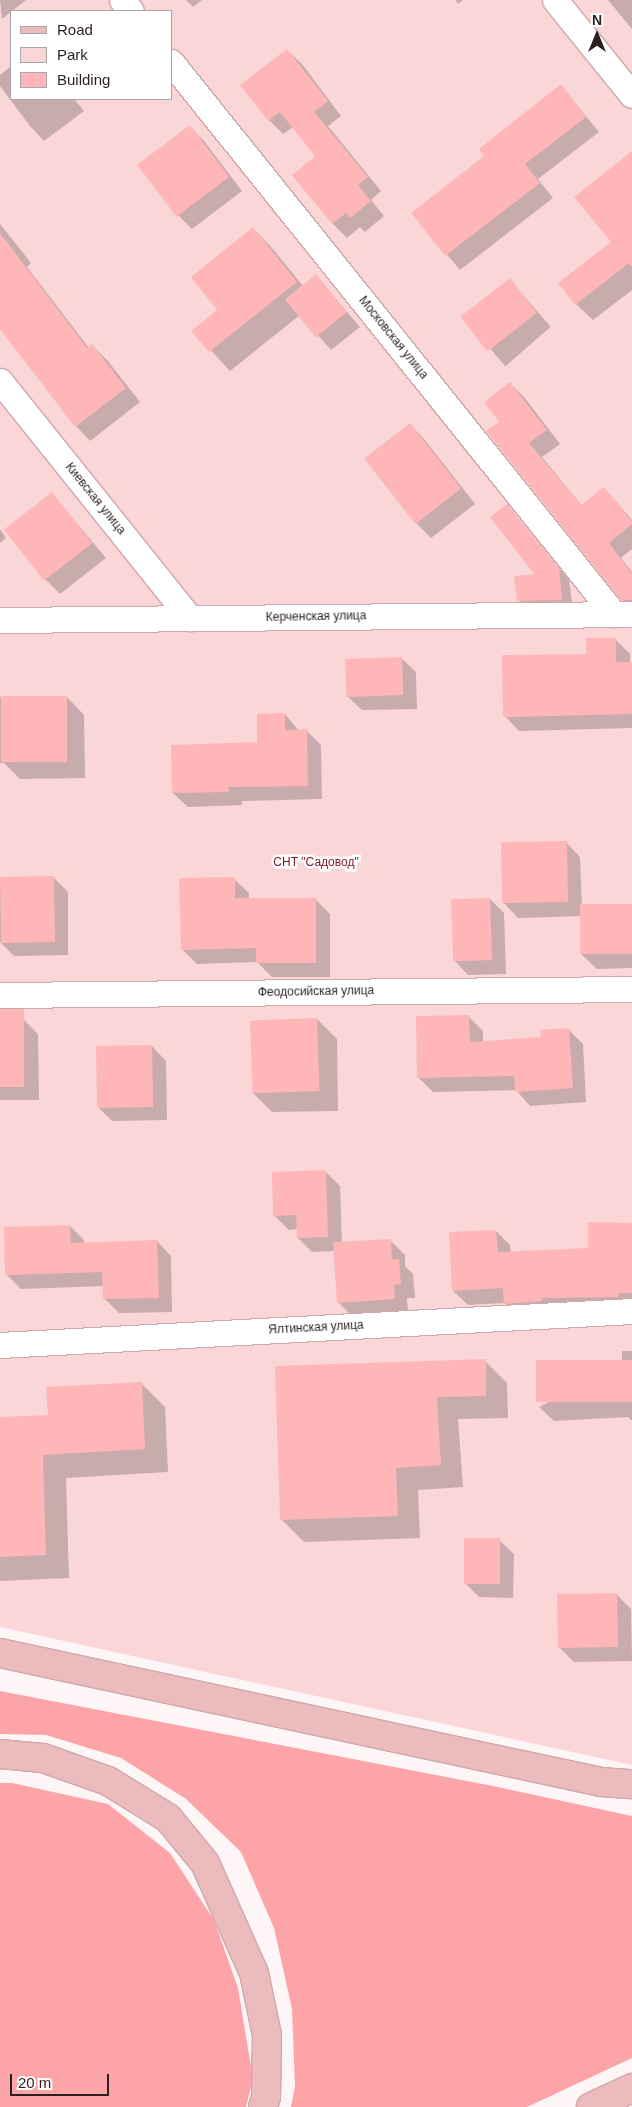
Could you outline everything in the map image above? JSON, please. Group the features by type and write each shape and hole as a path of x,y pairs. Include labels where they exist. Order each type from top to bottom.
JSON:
{"main road":[{"path":"0,1653 601,1782 632,1784"},
{"path":"0,1754 43,1758 108,1781 168,1818 205,1863 254,1973 267,2035 266,2098 263,2107"},
{"path":"591,2107 632,2088"}],"street":[{"path":"122,0 130,10"},
{"path":"555,0 632,95"},
{"name":"Московская улица","path":"172,63 623,614"},
{"name":"Киевская улица","path":"0,381 190,618"},
{"name":"Керченская улица","path":"0,620 623,614"},
{"name":"Феодосийская улица","path":"0,995 632,989"},
{"name":"Ялтинская улица","path":"0,1345 632,1311"}],"green space":[{"name":"СНТ \"Садовод\"","path":"0,0 632,0 632,1765 0,1627"}],"shaded area":[{"path":"0,1691 493,1786 632,1816 632,2058 527,2107 291,2107 295,2086 292,2009 274,1928 241,1852 186,1799 121,1758 46,1735 0,1734"},
{"path":"0,1783 12,1783 108,1804 170,1853 214,1920 238,1988 253,2079 246,2107 0,2107"}],"building":[{"path":"287,49 328,101 314,112 368,177 358,185 371,201 350,218 346,213 332,224 292,175 315,156 280,112 268,121 240,85"},
{"path":"561,84 586,117 525,164 540,183 445,256 411,213 484,156 479,149"},
{"path":"190,125 229,177 176,217 137,165"},
{"path":"632,151 632,267 629,263 575,305 558,283 611,242 574,197"},
{"path":"253,227 297,282 209,352 191,331 217,310 191,277"},
{"path":"0,233 87,348 92,344 126,388 75,427 0,329"},
{"path":"316,274 347,312 316,337 285,299"},
{"path":"510,278 537,313 487,351 460,317"},
{"path":"510,382 547,430 529,443 581,505 604,487 632,522 609,543 632,574 632,600 621,600 486,431 499,422 484,402"},
{"path":"410,423 461,488 415,524 364,459"},
{"path":"52,492 92,543 44,581 4,530"},
{"path":"507,504 559,568 562,600 517,601 514,576 534,574 490,517"},
{"path":"586,638 616,638 616,662 632,662 632,714 503,717 502,655 586,654"},
{"path":"402,657 403,695 346,697 345,659"},
{"path":"1,696 67,696 67,762 1,762"},
{"path":"285,713 285,730 307,729 308,786 228,787 229,792 172,793 171,745 257,742 257,714"},
{"path":"567,841 568,902 502,903 501,842"},
{"path":"54,876 55,942 1,943 0,877"},
{"path":"235,877 235,898 316,898 316,963 256,963 256,948 181,950 179,878"},
{"path":"490,898 492,960 453,961 451,899"},
{"path":"580,904 632,904 632,954 580,954"},
{"path":"0,1009 24,1009 24,1087 0,1087"},
{"path":"469,1015 470,1042 541,1037 540,1030 569,1028 573,1088 515,1092 514,1076 417,1078 416,1016"},
{"path":"317,1018 320,1091 253,1093 250,1020"},
{"path":"152,1045 153,1107 97,1108 96,1046"},
{"path":"326,1170 328,1237 297,1238 296,1215 273,1216 272,1172"},
{"path":"588,1222 632,1223 632,1293 618,1293 618,1297 541,1298 542,1301 504,1304 503,1288 452,1291 449,1232 496,1230 498,1252 588,1248"},
{"path":"70,1225 71,1243 157,1240 159,1298 103,1299 102,1272 5,1275 4,1227"},
{"path":"391,1239 392,1259 399,1259 401,1284 394,1285 395,1299 337,1303 333,1242"},
{"path":"486,1359 486,1396 437,1397 441,1465 396,1468 398,1516 280,1520 275,1366"},
{"path":"536,1360 632,1360 632,1402 536,1402"},
{"path":"142,1382 145,1449 43,1455 46,1555 0,1557 0,1417 48,1415 46,1387"},
{"path":"464,1538 500,1538 500,1584 464,1584"},
{"path":"617,1593 618,1647 558,1648 557,1594"}]}
